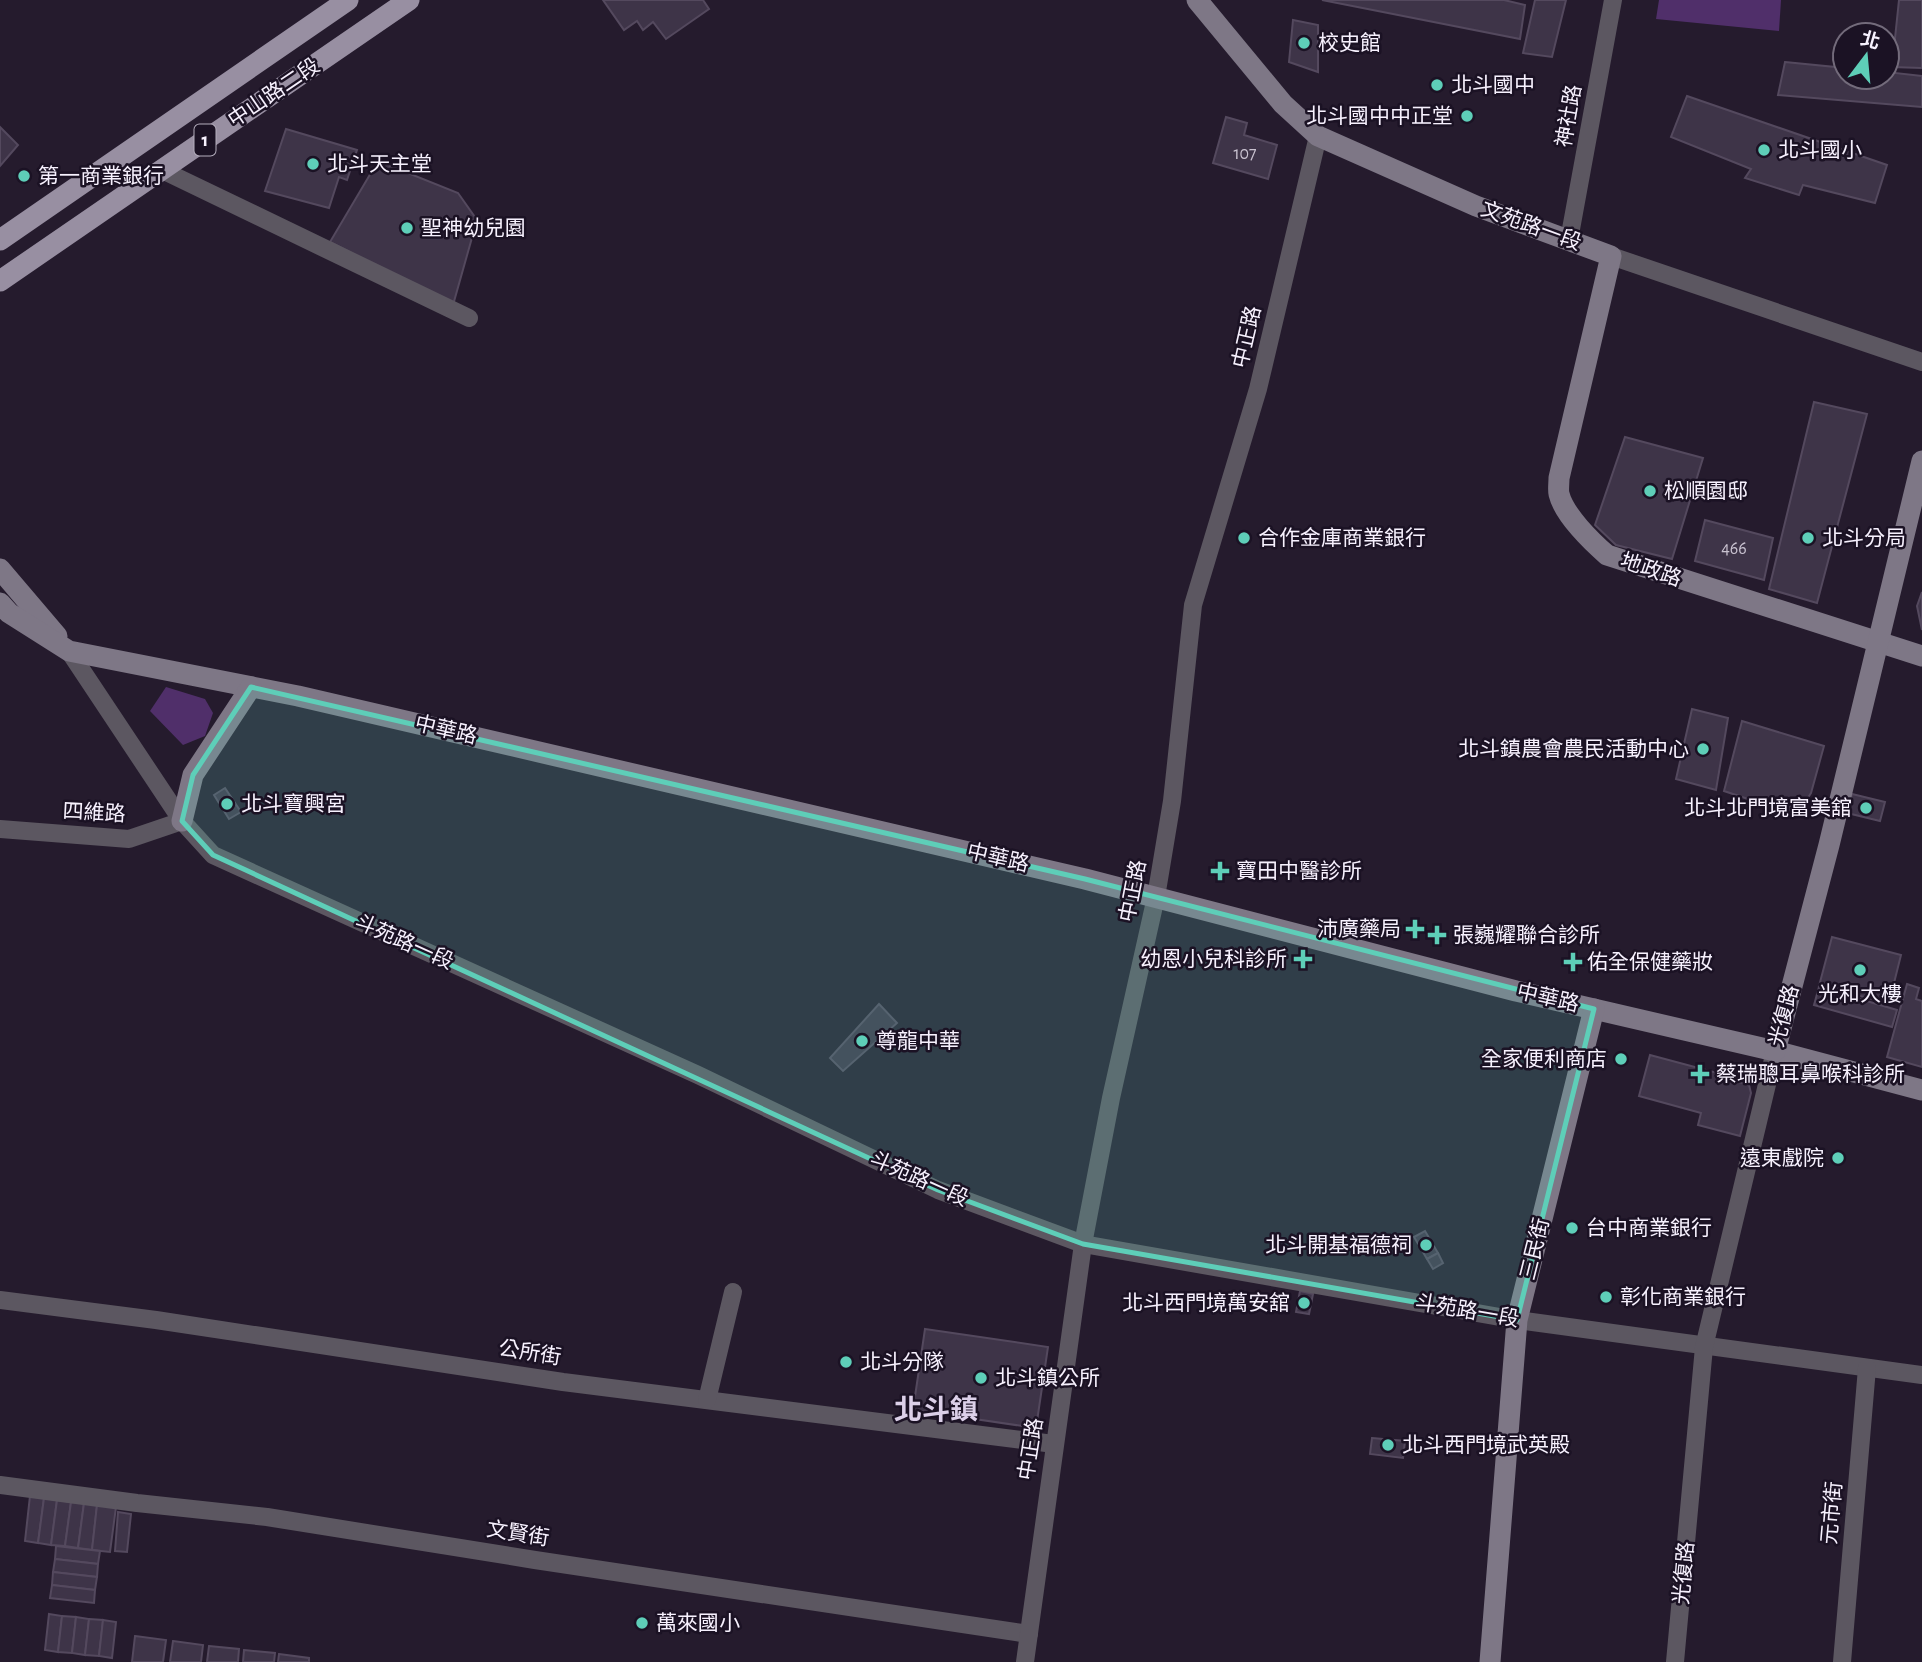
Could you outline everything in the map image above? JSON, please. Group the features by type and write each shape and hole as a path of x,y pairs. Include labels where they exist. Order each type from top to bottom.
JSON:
{"main road":[{"name":"中山路二段","path":"0,240 348,0"},
{"name":"中山路二段","path":"0,281 410,0"}],"street":[{"name":"文苑路一段","path":"1197,0 1283,104 1318,136 1476,206 1611,256 1922,362"},
{"name":"神社路","path":"1569,240 1614,0"},
{"name":"中正路","path":"1025,1662 1083,1244 1111,1098 1156,897 1172,802 1193,605 1258,389 1318,136"},
{"path":"162,170 468,318"},
{"name":"地政路","path":"1611,256 1559,478 1559,495 1574,521 1591,542 1608,555 1922,656"},
{"name":"光復路","path":"1675,1662 1704,1347 1922,461"},
{"name":"斗苑路一段","path":"0,569 69,651 183,821 213,855 698,1074 938,1190 1083,1244 1517,1321 1922,1376"},
{"name":"斗苑路一段","path":"0,603 9,614 69,651"},
{"name":"中華路","path":"69,651 251,687 653,777 1156,897 1516,991 1775,1051 1922,1090"},
{"path":"183,821 193,775 251,687"},
{"name":"四維路","path":"0,829 129,839 183,821"},
{"name":"三民街","path":"1490,1662 1517,1321 1594,1009"},
{"path":"707,1400 733,1292"},
{"name":"公所街","path":"0,1300 156,1320 563,1382 1054,1444"},
{"name":"元市街","path":"1842,1662 1867,1368"},
{"name":"文賢街","path":"0,1485 267,1517 1029,1634"}],"highlighted area":[{"path":"251,687 1085,879 1594,1009 1517,1320 1083,1244 938,1190 213,855 182,821 193,775"}],"shaded area":[{"path":"1659,0 1781,0 1779,31 1656,19"},
{"path":"166,687 205,699 213,713 205,736 183,745 150,711"}],"building":[{"path":"603,0 703,0 709,9 666,39 653,22 643,30 637,21 624,30"},
{"path":"1322,0 1504,0 1525,5 1520,39"},
{"path":"1535,0 1566,0 1552,57 1523,53"},
{"path":"1899,0 1922,0 1922,68 1901,67 1901,21 1897,21"},
{"name":"校史館","path":"1293,20 1318,25 1318,72 1289,62"},
{"path":"1785,62 1831,67 1831,91 1901,91 1901,74 1922,76 1922,107 1778,95"},
{"path":"1687,96 1887,165 1875,203 1803,185 1799,195 1745,178 1751,169 1671,137"},
{"path":"1226,117 1247,123 1244,135 1277,145 1268,179 1213,163"},
{"path":"0,127 18,145 0,166"},
{"name":"北斗天主堂","path":"286,129 357,150 347,180 339,177 329,208 265,191"},
{"name":"聖神幼兒園","path":"378,161 458,193 477,220 453,305 330,242"},
{"name":"北斗分局","path":"1814,402 1867,414 1817,603 1769,589"},
{"name":"松順園邸","path":"1625,437 1703,458 1672,559 1616,545 1595,525"},
{"path":"1705,520 1773,538 1764,580 1695,561"},
{"path":"1922,592 1922,630 1917,606"},
{"name":"北斗鎮農會農民活動中心","path":"1692,709 1728,718 1716,790 1676,779"},
{"path":"1742,721 1824,746 1811,793 1802,807 1784,811 1724,791"},
{"name":"北斗寶興宮","path":"225,788 241,812 229,819 214,795"},
{"name":"北斗北門境富美舘","path":"1852,794 1885,802 1880,821 1847,813"},
{"name":"光和大樓","path":"1832,937 1901,955 1889,1003 1819,986"},
{"path":"1907,984 1919,988 1916,999 1922,1001 1922,1067 1887,1057"},
{"path":"1819,987 1897,1010 1892,1027 1814,1005"},
{"name":"尊龍中華","path":"879,1004 897,1023 843,1071 830,1058"},
{"path":"1650,1055 1736,1078 1736,1081 1749,1085 1751,1093 1740,1136 1698,1125 1701,1113 1639,1096"},
{"name":"北斗開基福德祠","path":"1425,1231 1438,1253 1427,1259 1414,1237"},
{"path":"1438,1253 1443,1263 1433,1269 1427,1259"},
{"name":"北斗西門境萬安舘","path":"1300,1291 1313,1294 1309,1314 1296,1312"},
{"name":"北斗鎮公所","path":"925,1329 1048,1347 1036,1428 913,1410"},
{"name":"北斗西門境武英殿","path":"1372,1438 1405,1441 1403,1458 1370,1454"},
{"path":"30,1496 44,1498 38,1543 25,1541"},
{"path":"44,1498 57,1500 51,1545 38,1543"},
{"path":"57,1500 71,1502 65,1546 51,1545"},
{"path":"71,1502 84,1503 78,1548 65,1546"},
{"path":"84,1503 97,1505 92,1550 78,1548"},
{"path":"97,1505 116,1507 110,1552 92,1550"},
{"path":"118,1512 131,1514 127,1552 115,1551"},
{"path":"56,1546 100,1551 98,1564 55,1559"},
{"path":"55,1559 98,1564 97,1577 53,1572"},
{"path":"53,1572 97,1577 95,1590 52,1585"},
{"path":"52,1585 95,1590 94,1603 50,1598"},
{"path":"49,1614 62,1616 58,1652 45,1650"},
{"path":"62,1616 76,1617 72,1653 58,1652"},
{"path":"76,1617 89,1619 85,1655 72,1653"},
{"path":"89,1619 103,1620 99,1656 85,1655"},
{"path":"103,1620 116,1622 112,1658 99,1656"},
{"path":"135,1636 166,1640 163,1662 132,1662"},
{"path":"173,1641 203,1645 201,1662 170,1662"},
{"path":"209,1646 239,1649 238,1662 207,1662"},
{"path":"244,1650 275,1653 274,1662 243,1662"},
{"path":"279,1654 309,1658 309,1662 278,1662"}],"place":[{"name":"校史館","path":"1304,43"},
{"name":"北斗國中","path":"1437,85"},
{"name":"北斗國中中正堂","path":"1467,116"},
{"name":"北斗國小","path":"1764,150"},
{"name":"北斗天主堂","path":"313,164"},
{"name":"第一商業銀行","path":"24,176"},
{"name":"聖神幼兒園","path":"407,228"},
{"name":"松順園邸","path":"1650,491"},
{"name":"合作金庫商業銀行","path":"1244,538"},
{"name":"北斗分局","path":"1808,538"},
{"name":"北斗鎮農會農民活動中心","path":"1703,749"},
{"name":"北斗寶興宮","path":"227,804"},
{"name":"北斗北門境富美舘","path":"1866,808"},
{"name":"寶田中醫診所","path":"1220,871"},
{"name":"沛廣藥局","path":"1415,929"},
{"name":"張巍耀聯合診所","path":"1437,935"},
{"name":"幼恩小兒科診所","path":"1303,959"},
{"name":"佑全保健藥妝","path":"1573,962"},
{"name":"光和大樓","path":"1860,970"},
{"name":"尊龍中華","path":"862,1041"},
{"name":"全家便利商店","path":"1621,1059"},
{"name":"蔡瑞聰耳鼻喉科診所","path":"1700,1074"},
{"name":"遠東戲院","path":"1838,1158"},
{"name":"台中商業銀行","path":"1572,1228"},
{"name":"北斗開基福德祠","path":"1426,1245"},
{"name":"彰化商業銀行","path":"1606,1297"},
{"name":"北斗西門境萬安舘","path":"1304,1303"},
{"name":"北斗分隊","path":"846,1362"},
{"name":"北斗鎮公所","path":"981,1378"},
{"name":"北斗西門境武英殿","path":"1388,1445"},
{"name":"萬來國小","path":"642,1623"}],"district":[{"name":"北斗鎮","path":"936,1411"}]}
